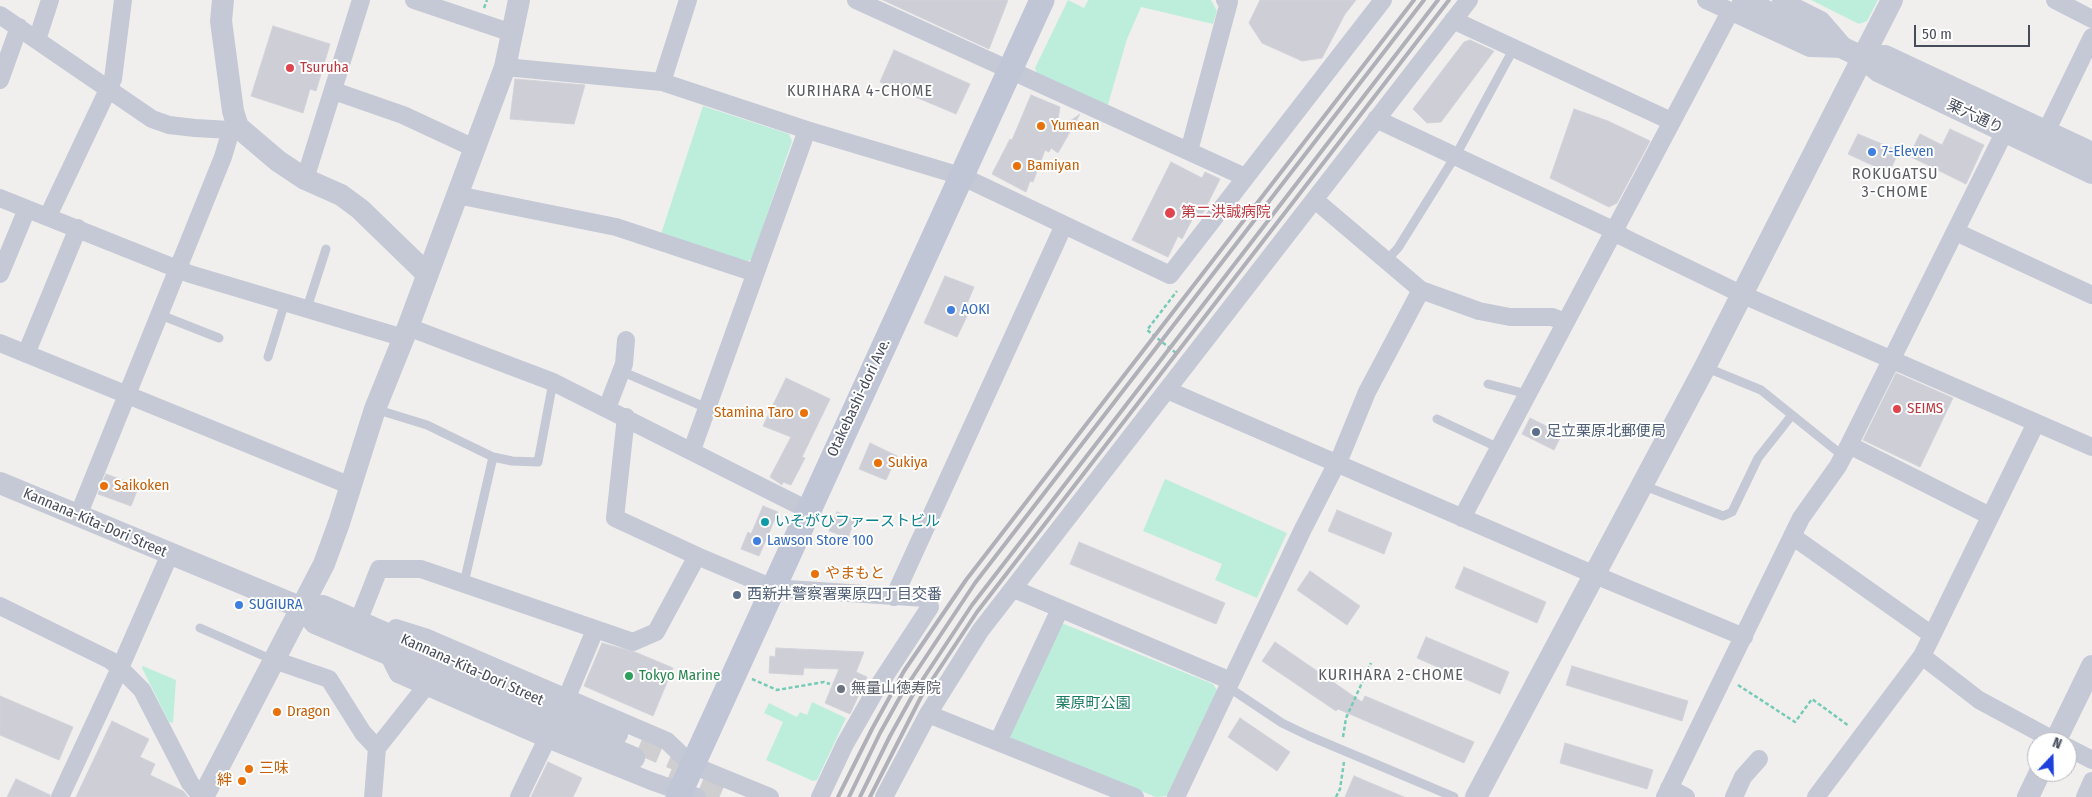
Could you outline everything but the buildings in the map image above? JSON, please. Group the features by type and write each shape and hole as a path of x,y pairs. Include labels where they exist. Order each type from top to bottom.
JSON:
{"main road":[{"name":"Otakebashi-dori Ave.","path":"685,795 692,764 1042,0"}],"street":[{"path":"36,40 50,0"},
{"path":"48,216 113,78 123,0"},
{"path":"78,516 125,395 234,128 221,21 224,0"},
{"path":"305,179 361,0"},
{"path":"414,0 512,33"},
{"path":"0,606 110,660 120,668 142,690 190,783 203,797 324,564 375,409 406,333 505,67 519,0"},
{"path":"662,82 688,0"},
{"path":"859,0 1009,71 1245,177"},
{"path":"1189,151 1228,2 1225,0"},
{"path":"505,67 662,82 807,130 961,176 1170,275 1384,0"},
{"path":"884,797 928,714 980,631 1469,0"},
{"path":"1462,518 1672,121 1737,6 1706,0"},
{"path":"1781,0 1821,20 1854,53"},
{"path":"1476,797 1705,367 1854,53 1892,0"},
{"path":"2055,0 2092,19"},
{"name":"栗六通り","path":"1737,6 1854,53 1878,71 2042,139 2092,153"},
{"path":"0,15 152,119 169,125 234,128 305,179 341,195 360,209 427,274"},
{"path":"1454,20 1672,121"},
{"path":"0,80 19,28"},
{"path":"2042,139 2090,48"},
{"path":"334,91 403,115 474,148"},
{"path":"1376,118 1615,230 1623,237 1741,294 2036,423 2091,445"},
{"path":"1686,797 1667,793 1801,518 1846,450 2009,124"},
{"path":"692,450 807,130"},
{"name":"栗六通り","path":"2042,139 2092,173"},
{"path":"457,195 616,227 755,274"},
{"path":"0,198 177,269 285,302 406,333 553,382 692,450 808,510"},
{"path":"1315,200 1385,262 1421,290 1479,311 1510,317 1552,317 1565,322"},
{"path":"0,274 27,209"},
{"path":"894,596 1064,225"},
{"path":"26,354 78,228"},
{"path":"1956,232 2092,295"},
{"path":"1176,797 1303,529 1336,464 1371,384 1421,290"},
{"path":"606,408 624,364 626,340"},
{"path":"0,343 351,486"},
{"path":"1167,390 1595,575 1744,637"},
{"path":"626,417 615,518 697,556 773,588 925,598 930,607 877,688 845,744 820,797"},
{"path":"1816,797 1922,656 2036,423"},
{"path":"1846,450 1990,516"},
{"name":"Kannana-Kita-Dori Street","path":"2,488 78,516 302,608 315,623 637,751 355,617 323,606 302,608"},
{"path":"1792,536 1932,636"},
{"path":"60,797 170,554"},
{"path":"697,556 656,632 633,642 421,569 380,568 355,617 425,637 567,697 667,741 692,764 770,797"},
{"path":"1014,589 1229,684"},
{"path":"998,742 1060,608"},
{"path":"567,697 595,630"},
{"path":"387,652 393,669 398,674 548,739 685,795"},
{"path":"1922,656 1980,700 2039,732"},
{"path":"274,660 329,679 363,733 376,748"},
{"path":"2064,732 2092,666"},
{"path":"372,797 376,748 427,685"},
{"path":"928,714 1135,797"},
{"path":"519,797 548,739"},
{"path":"2077,752 2092,760"},
{"path":"1734,797 1743,777 1759,759"},
{"path":"2084,797 2092,781"},
{"path":"2028,797 2035,782"}],"lane":[{"path":"1385,262 1398,248 1456,155 1514,48"},
{"path":"307,308 326,249"},
{"path":"268,357 285,302"},
{"path":"158,314 220,338"},
{"path":"1705,367 1760,390 1792,415 1846,450"},
{"path":"621,371 707,408"},
{"path":"375,409 428,425 493,457 512,461 538,462 553,382"},
{"path":"1488,384 1527,394"},
{"path":"1642,485 1723,516 1732,512 1758,458 1792,415"},
{"path":"1436,419 1499,448"},
{"path":"464,583 493,457"},
{"path":"200,628 274,660"},
{"path":"1229,684 1282,723 1454,797"}],"path":[{"path":"1170,299 1147,330 1183,358"},
{"path":"1336,797 1342,780 1343,729 1346,718 1371,663"},
{"path":"1724,676 1795,722 1812,699 1862,736"},
{"path":"752,679 777,690 824,682 830,684"}],"green space":[{"path":"1068,0 1084,8 1088,0 1211,0 1217,11 1213,24 1141,7 1127,39 1107,108 1040,81 1035,68"},
{"path":"1811,0 1878,0 1867,21 1859,24"},
{"path":"703,106 789,134 792,141 752,259 745,263 661,234"},
{"path":"1165,479 1287,533 1257,598 1215,580 1222,564 1143,531"},
{"name":"栗原町公園","path":"1064,624 1213,684 1217,690 1167,796 1156,797 1012,740 1009,732 1057,626"},
{"path":"143,666 176,680 173,723 169,722 142,668"},
{"path":"812,702 846,718 817,780 813,781 766,760 783,722 764,713 769,703 797,717 800,712 807,715"}],"tunnel":[{"path":"640,744 699,769"},
{"path":"670,773 727,797"}],"railway":[{"path":"838,797 904,671 966,580 1414,0"},
{"path":"849,797 880,733 904,690 975,583 1424,0"},
{"path":"860,797 915,691 972,605 1438,0"},
{"path":"870,797 922,695 977,612 1449,0"}],"place":[{"name":"Tsuruha","path":"290,68"},
{"name":"Yumean","path":"1041,126"},
{"name":"7-Eleven","path":"1872,152"},
{"name":"Bamiyan","path":"1017,166"},
{"name":"第二洪誠病院","path":"1170,213"},
{"name":"AOKI","path":"951,310"},
{"name":"SEIMS","path":"1897,409"},
{"name":"Stamina Taro","path":"804,413"},
{"name":"足立栗原北郵便局","path":"1536,432"},
{"name":"Sukiya","path":"878,463"},
{"name":"Saikoken","path":"104,486"},
{"name":"いそがひファーストビル","path":"765,522"},
{"name":"Lawson Store 100","path":"757,541"},
{"name":"やまもと","path":"815,574"},
{"name":"西新井警察署栗原四丁目交番","path":"737,595"},
{"name":"SUGIURA","path":"239,605"},
{"name":"Tokyo Marine","path":"629,676"},
{"name":"無量山徳寿院","path":"841,689"},
{"name":"Dragon","path":"277,712"},
{"name":"三味","path":"249,769"},
{"name":"絆","path":"242,781"}],"district":[{"name":"KURIHARA 4-CHOME","path":"860,92"},
{"name":"ROKUGATSU 3-CHOME","path":"1895,184"},
{"name":"KURIHARA 2-CHOME","path":"1391,676"}]}
